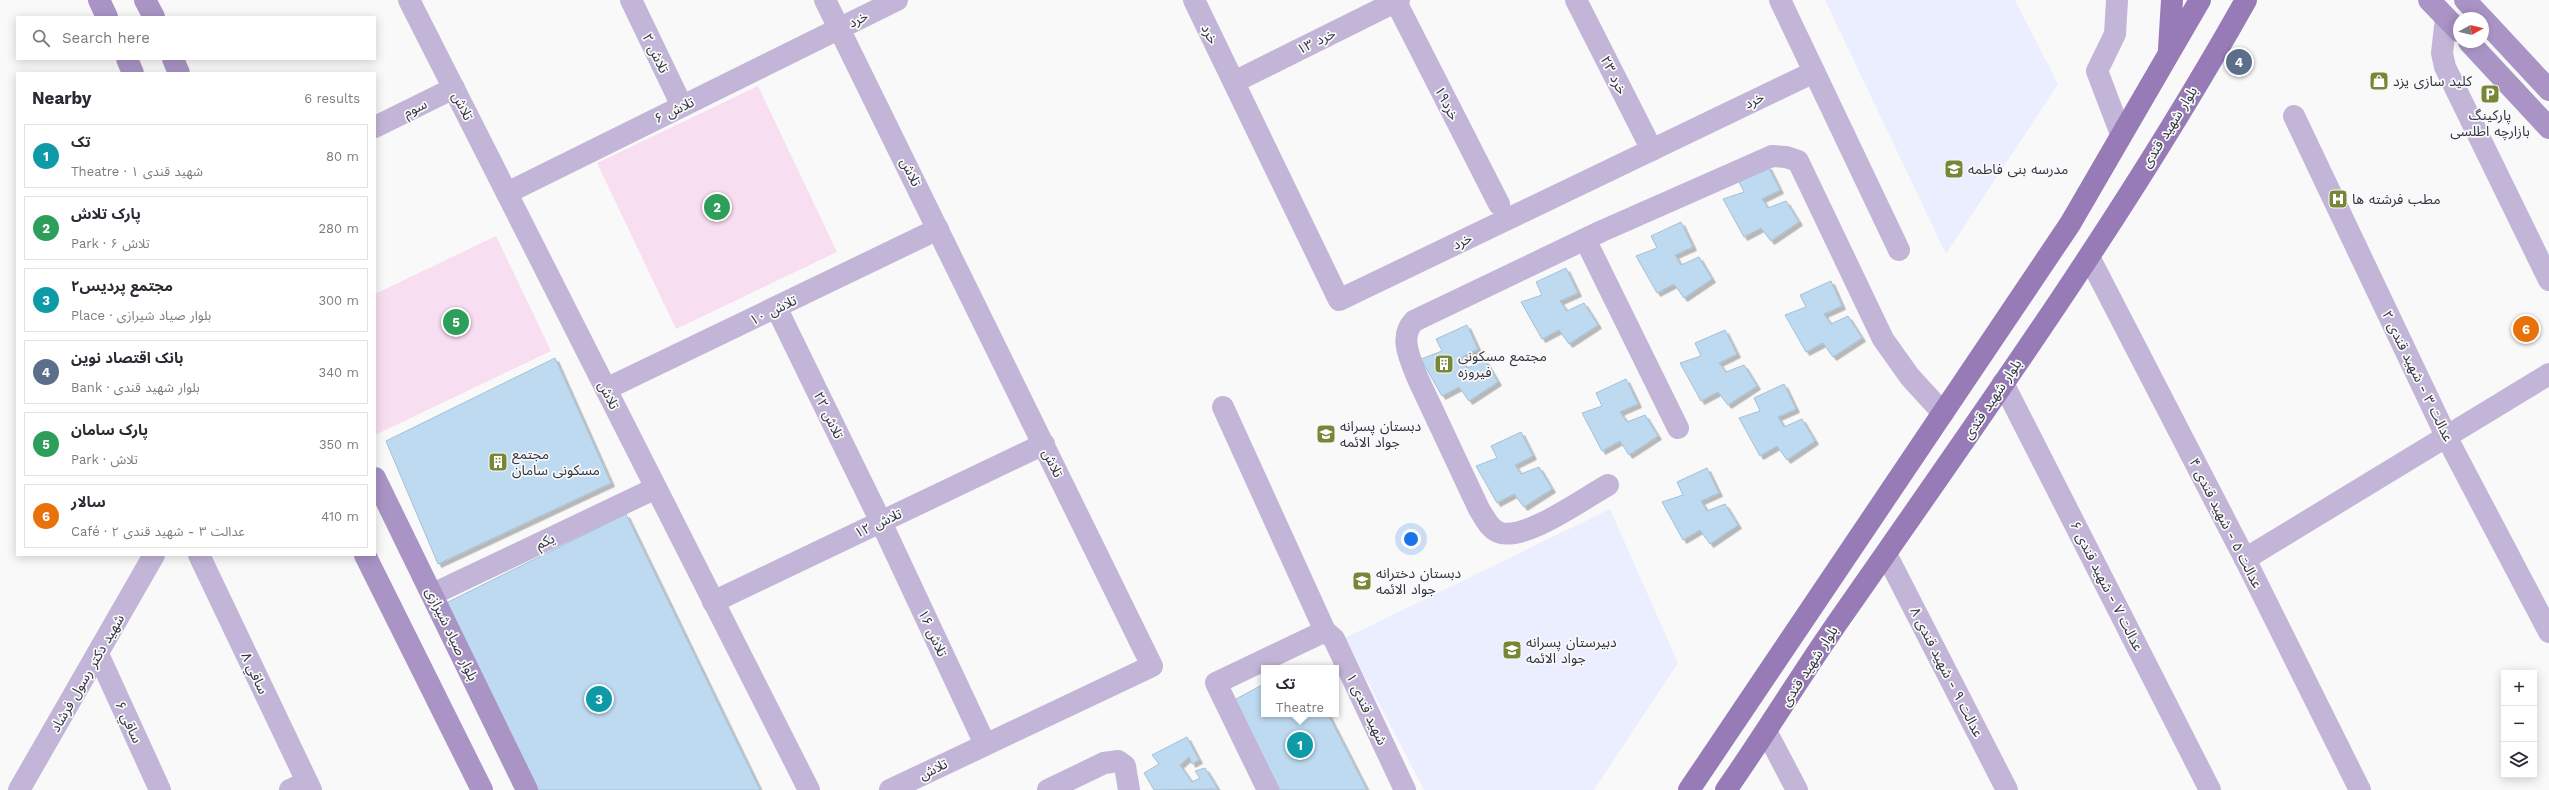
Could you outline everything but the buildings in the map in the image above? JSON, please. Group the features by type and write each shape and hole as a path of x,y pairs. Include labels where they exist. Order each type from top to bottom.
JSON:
{"main road":[{"path":"99,0 107,16"},
{"path":"145,0 153,16"},
{"path":"2169,52 2172,0"},
{"path":"1688,790 2070,224 2200,0"},
{"name":"بلوار شهید قندی","path":"1726,790 1806,673 1840,619 2089,257 2246,0"},
{"path":"2429,0 2453,24"},
{"path":"2465,0 2476,12"},
{"path":"2489,26 2549,90"},
{"path":"2475,48 2549,128"},
{"path":"127,60 133,72"},
{"path":"173,60 179,72"},
{"name":"بلوار صیاد شیرازی","path":"376,480 433,594 527,790"},
{"path":"365,556 482,790"},
{"path":"1810,611 1812,619 1818,625 1826,627 1834,625 1840,619"},
{"path":"1780,654 1788,651 1796,652 1804,661 1806,673"}],"street":[{"name":"تلاش","path":"409,0 809,790"},
{"name":"تلاش ۲","path":"631,0 682,106"},
{"name":"تلاش","path":"825,0 1152,666 890,790"},
{"name":"خرد","path":"840,28 897,0"},
{"name":"خرد","path":"1194,0 1339,300 1814,72"},
{"name":"خرد ۱۳","path":"1234,82 1396,0"},
{"name":"خرد۱۹","path":"1396,0 1499,204"},
{"name":"خرد ۲۳","path":"1576,0 1652,150"},
{"path":"1780,0 1900,250"},
{"path":"2117,0 2114,34 2097,71 2121,134"},
{"path":"2453,24 2442,53 2445,68 2549,280"},
{"name":"تلاش ۶","path":"507,193 840,28"},
{"name":"سوم","path":"376,127 454,88"},
{"name":"عدالت ۳ - شهید قندی ۲","path":"2294,116 2447,438 2549,632"},
{"path":"1608,484 1534,527 1519,532 1498,532 1490,526 1479,509 1418,379 1410,357 1406,334 1414,321 1585,239 1772,156 1786,157 1798,161 1883,340 1910,377 1943,413"},
{"name":"تلاش ۱۰","path":"606,389 777,309 938,229"},
{"path":"1585,239 1678,428"},
{"name":"عدالت ۵ - شهید قندی ۴","path":"2089,257 2245,559 2360,790"},
{"name":"تلاش ۲۲","path":"777,309 881,522"},
{"path":"2245,559 2447,438 2549,374"},
{"name":"عدالت ۷ - شهید قندی ۶","path":"2003,383 2210,790"},
{"name":"شهيد قندی ۱","path":"1223,407 1325,630 1334,639 1405,790"},
{"name":"تلاش ۱۲","path":"713,602 1044,444"},
{"name":"یکم","path":"433,594 656,488"},
{"name":"تلاش ۱۶","path":"881,522 985,744"},
{"name":"عدالت ۹ - شهید قندی ۸","path":"1886,554 2007,790"},
{"name":"شهید دکتر رسول فرشاد","path":"20,789 153,556"},
{"name":"ساقي ۸","path":"199,556 303,787"},
{"path":"1268,790 1216,683 1325,630"},
{"name":"ساقي ۶","path":"98,654 160,790"},
{"path":"1766,733 1797,790"},
{"path":"1048,790 1104,763 1118,761 1127,769 1129,790"}],"shaded area":[{"name":"مدرسه بنی فاطمه","path":"1825,0 2015,0 2058,84 1946,254"},
{"path":"758,86 837,252 676,329 597,163"},
{"path":"496,236 551,351 376,435 376,294"},
{"name":"دبیرستان پسرانه جواد الائمه","path":"1610,509 1678,663 1594,790 1424,790 1345,638"}],"place":[{"name":"بانک اقتصاد نوین","path":"2239,62"},
{"name":"کلید سازی یزد","path":"2379,81"},
{"name":"پارکینگ بازارچه اطلسی","path":"2490,94"},
{"name":"مدرسه بنی فاطمه","path":"1954,169"},
{"name":"مطب فرشته ها","path":"2338,199"},
{"name":"پارک تلاش","path":"717,207"},
{"name":"پارک سامان","path":"456,322"},
{"name":"سالار","path":"2526,329"},
{"name":"مجتمع مسکونی فیروزه","path":"1444,364"},
{"name":"دبستان پسرانه جواد الائمه","path":"1326,434"},
{"name":"مجتمع مسکونی سامان","path":"498,462"},
{"name":"دبستان دخترانه جواد الائمه","path":"1362,581"},
{"name":"دبیرستان پسرانه جواد الائمه","path":"1512,650"},
{"name":"مجتمع پردیس۲","path":"599,699"},
{"name":"تک","path":"1300,745"}]}
